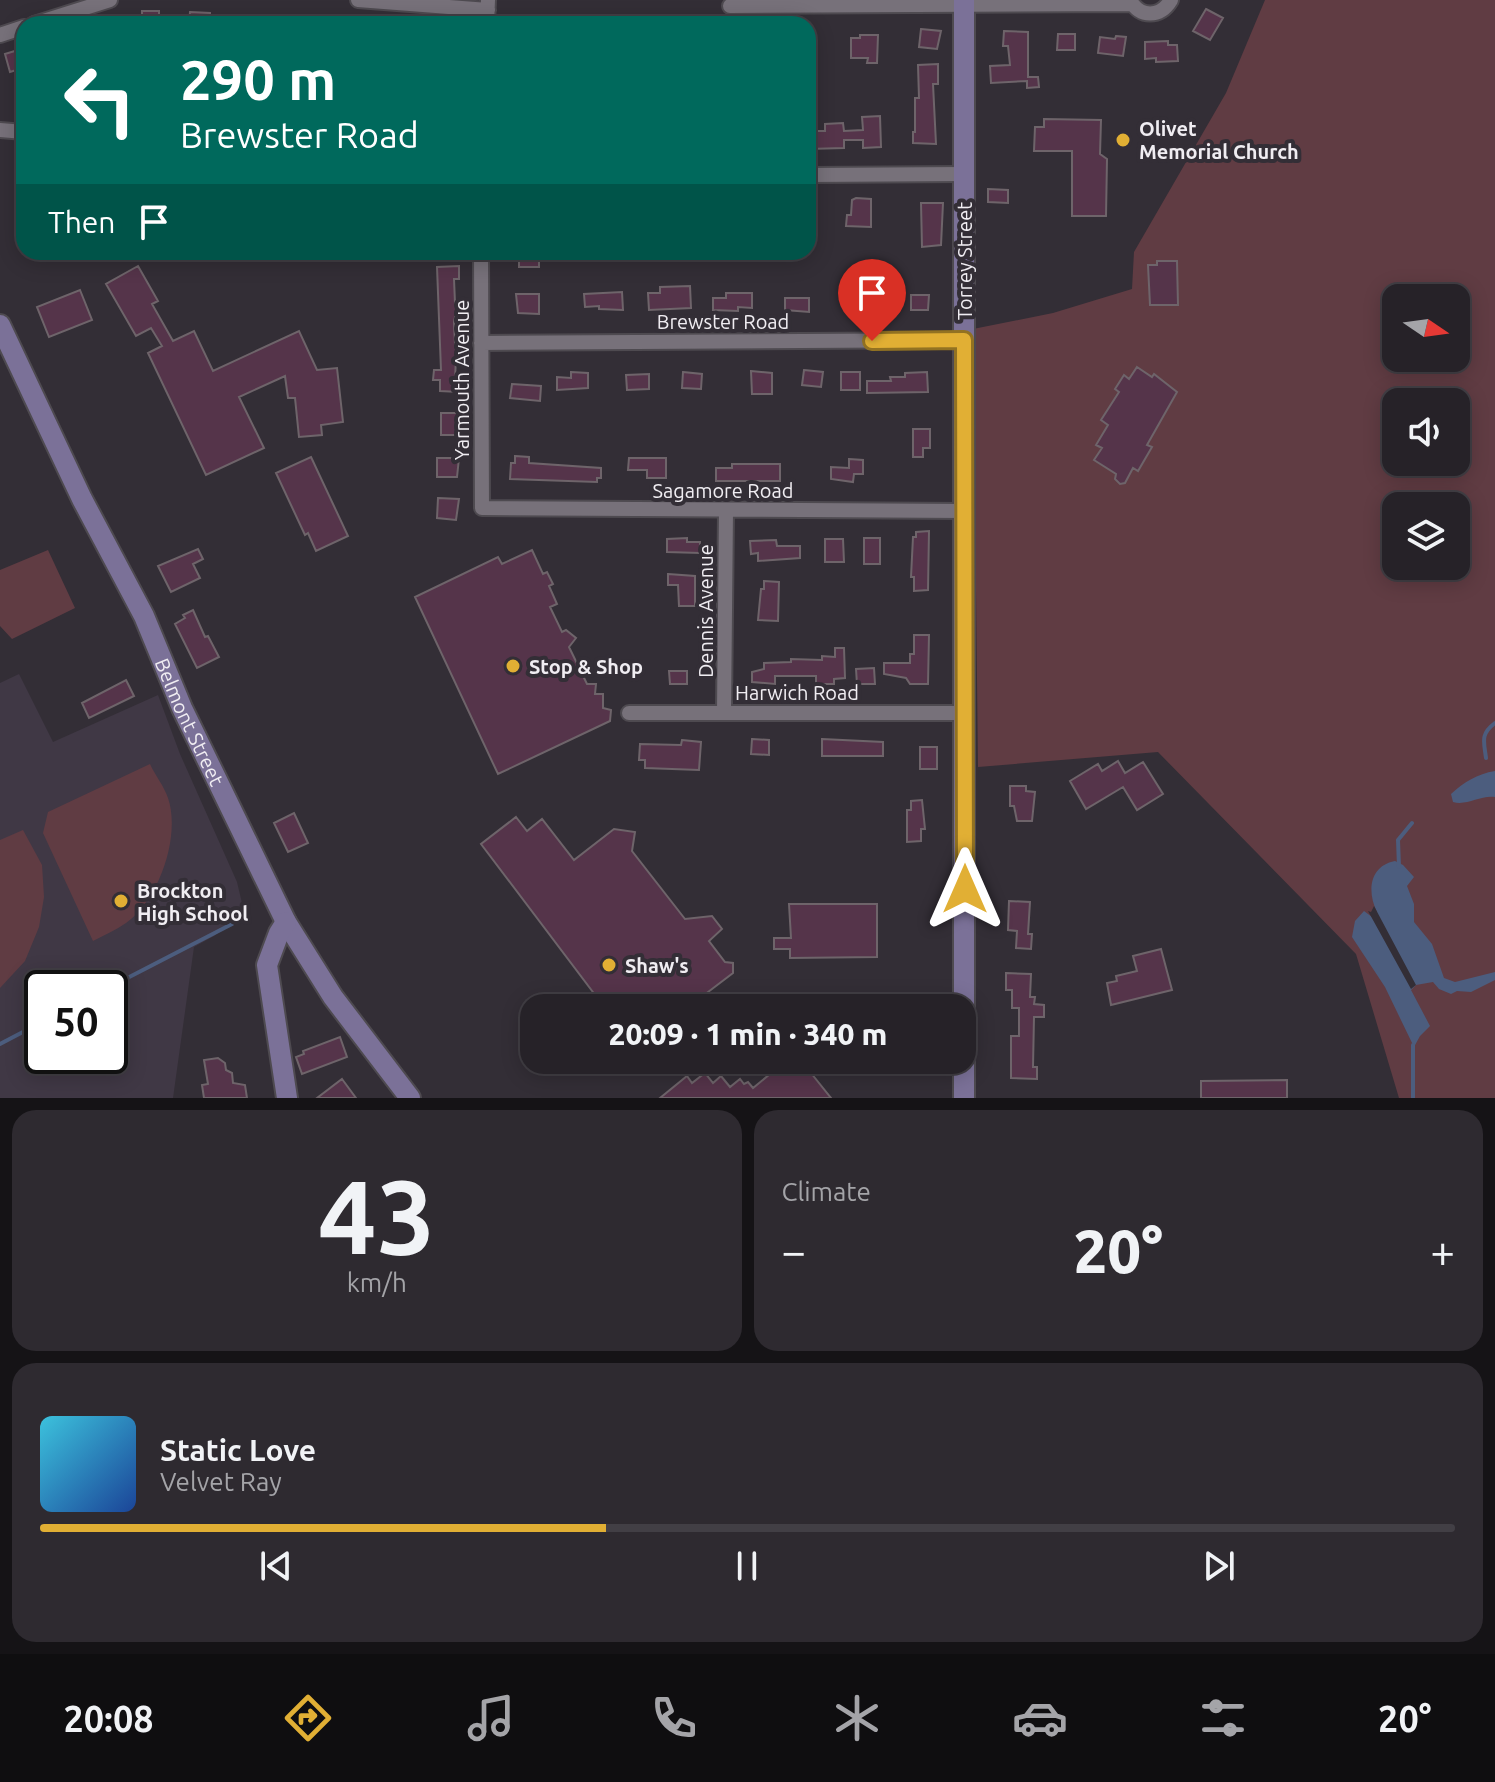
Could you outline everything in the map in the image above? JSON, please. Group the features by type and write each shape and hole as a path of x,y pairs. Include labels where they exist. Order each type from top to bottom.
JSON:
{"main road":[{"name":"Torrey Street","path":"964,3 964,1098"},
{"name":"Belmont Street","path":"0,325 88,511 144,616 182,708 286,922 333,997 410,1098"},
{"path":"286,922 267,965 287,1098"}],"street":[{"path":"59,16 110,0"},
{"path":"358,0 488,11"},
{"path":"730,6 1131,2 1137,10 1150,14 1163,10 1171,0"},
{"path":"816,175 965,174"},
{"name":"Yarmouth Avenue","path":"481,260 482,508"},
{"name":"Brewster Road","path":"481,343 964,340"},
{"name":"Sagamore Road","path":"482,508 965,511"},
{"name":"Dennis Avenue","path":"724,711 726,510"},
{"name":"Harwich Road","path":"629,713 965,713"}],"shaded area":[{"path":"1265,0 1495,0 1495,1098 1399,1098 1356,954 1158,752 978,767 973,329 1053,313 1132,289 1134,252 1226,93"},
{"path":"48,550 75,608 12,639 0,626 0,570"},
{"name":"Brockton High School","path":"19,674 53,742 158,695 180,754 237,882 246,920 232,922 194,947 173,1098 0,1098 0,683"},
{"path":"150,764 166,794 171,813 172,830 164,866 138,913 122,926 93,941 43,833 48,812"},
{"path":"23,830 42,865 44,897 39,927 25,961 0,988 0,840"}],"water":[{"path":"1495,771 1495,797 1453,802 1451,794 1461,786 1477,776"},
{"path":"1395,861 1414,877 1407,886 1414,904 1414,922 1432,944 1444,978 1455,982 1495,972 1495,980 1471,992 1451,994 1439,989 1433,982 1416,985 1411,990 1430,1026 1414,1047 1385,987 1352,937 1355,921 1364,911 1372,917 1377,912 1371,888 1375,874"}],"pier":[{"path":"1374,906 1416,985 1411,989 1368,911 1371,912"}],"building":[{"path":"1206,9 1223,18 1210,40 1193,31"},
{"path":"142,11 159,11 159,16 142,16"},
{"path":"190,12 210,13 210,16 190,16"},
{"path":"921,29 941,31 937,49 919,47"},
{"path":"1004,31 1028,32 1028,77 1038,77 1039,87 1027,88 1027,81 991,83 990,66 1010,65 1008,46 1003,46"},
{"path":"1058,34 1075,34 1075,50 1057,50"},
{"path":"860,35 878,35 877,63 867,63 868,58 851,58 851,38 860,38"},
{"path":"1116,36 1126,37 1123,56 1098,53 1100,37 1115,39"},
{"path":"1168,41 1168,45 1177,45 1178,61 1145,59 1145,42"},
{"path":"16,51 16,70 10,72 5,54"},
{"path":"938,64 938,84 933,84 936,144 913,143 915,98 919,98 918,65"},
{"path":"880,116 881,147 863,148 863,140 844,140 844,148 816,149 816,131 825,131 825,124 843,123 844,131 863,130 862,117"},
{"path":"1044,119 1101,120 1100,154 1107,159 1106,216 1072,216 1072,151 1034,151 1035,127 1044,127"},
{"path":"988,189 1008,190 1008,203 988,202"},
{"path":"871,199 871,227 846,226 852,200"},
{"path":"921,203 943,203 941,245 922,247"},
{"path":"519,260 539,260 539,267 519,267"},
{"path":"1157,261 1177,261 1178,305 1150,305 1148,265 1157,265"},
{"path":"138,266 158,301 152,304 173,341 194,331 213,371 299,331 317,370 337,368 343,422 321,425 322,435 299,437 295,398 288,398 285,376 239,397 264,448 206,475 148,353 162,346 151,328 136,336 106,284"},
{"path":"459,266 459,279 454,279 455,303 459,303 458,317 454,322 455,344 459,344 460,357 456,357 455,380 459,381 459,392 440,391 440,380 433,380 434,370 441,370 437,267"},
{"path":"690,286 691,308 649,310 648,293 660,293 660,287"},
{"path":"80,290 92,320 49,337 37,307"},
{"path":"622,292 623,310 585,307 584,294"},
{"path":"726,293 752,293 752,308 713,310 713,298 726,298"},
{"path":"516,294 539,294 539,314 518,313"},
{"path":"854,295 872,296 872,310 854,309"},
{"path":"911,295 929,295 928,310 911,310"},
{"path":"785,298 809,298 809,312 785,310"},
{"path":"1137,367 1152,377 1154,374 1177,392 1147,445 1152,447 1138,471 1133,468 1125,483 1120,484 1115,479 1116,474 1094,460 1102,448 1096,445 1108,425 1101,420 1119,392 1115,389 1124,375 1129,379"},
{"path":"804,370 823,372 821,387 802,385"},
{"path":"751,371 772,373 772,394 752,394"},
{"path":"571,372 588,373 588,388 557,390 557,377 571,378"},
{"path":"683,372 702,374 701,389 682,388"},
{"path":"841,372 860,372 860,390 841,390"},
{"path":"927,372 928,392 867,393 867,381 891,381 890,377 905,377 905,373"},
{"path":"649,374 649,389 627,390 626,375"},
{"path":"512,384 541,386 540,401 510,398"},
{"path":"441,413 460,413 458,435 441,435"},
{"path":"913,429 930,429 930,448 923,448 923,457 913,457"},
{"path":"515,456 529,457 529,463 601,468 601,478 597,478 597,482 510,479 511,463 515,463"},
{"path":"311,457 348,536 316,551 308,533 305,535 276,473"},
{"path":"437,458 459,458 457,477 437,477"},
{"path":"629,458 666,458 666,478 647,478 647,470 628,470"},
{"path":"849,459 863,460 863,474 854,474 853,482 831,479 831,467 849,468"},
{"path":"732,464 780,464 780,481 716,481 716,468 732,468"},
{"path":"438,498 459,499 456,520 437,518"},
{"path":"929,531 928,590 914,591 914,577 911,577 913,537 916,537 916,532"},
{"path":"687,538 687,542 700,542 700,553 667,552 667,539"},
{"path":"864,538 880,538 880,564 864,564"},
{"path":"825,539 843,539 844,562 825,562"},
{"path":"776,540 777,546 800,546 800,558 758,561 758,553 751,554 750,541"},
{"path":"198,549 203,559 193,564 200,578 171,592 158,566"},
{"name":"Stop & Shop","path":"532,550 543,574 547,572 553,584 549,586 557,604 550,607 562,632 566,630 576,638 569,647 587,684 596,684 595,694 603,694 603,708 611,710 610,721 498,774 415,597 498,557 502,564"},
{"path":"668,574 695,576 695,606 679,606 678,585 668,585"},
{"path":"764,581 779,582 778,621 758,620"},
{"path":"193,610 205,637 208,636 219,657 197,668 175,624"},
{"path":"914,635 929,635 928,684 910,684 906,678 884,674 884,663 910,663 910,654 914,654"},
{"path":"835,648 844,648 845,678 834,679 834,684 816,684 816,676 775,676 775,684 752,682 752,672 764,669 764,663 791,662 791,659 822,660 822,656 835,657"},
{"path":"874,668 875,684 857,684 856,669"},
{"path":"669,671 687,671 687,684 670,684"},
{"path":"126,680 134,696 89,718 82,703"},
{"path":"752,739 769,740 769,755 751,754"},
{"path":"822,739 883,742 883,756 822,756"},
{"path":"682,740 701,742 699,770 645,768 645,760 639,760 640,744 681,745"},
{"path":"920,747 937,747 937,769 920,769"},
{"path":"1118,761 1125,773 1143,762 1163,794 1137,810 1123,787 1086,809 1070,781 1098,764 1102,771"},
{"path":"1010,786 1026,786 1026,791 1035,792 1032,821 1017,821 1014,806 1010,806"},
{"path":"922,800 925,829 921,829 921,841 907,842 907,810 911,810 911,801"},
{"path":"294,813 308,843 288,852 274,823"},
{"path":"516,817 527,831 542,819 574,860 614,829 635,832 632,851 685,919 712,916 722,929 709,941 725,962 733,963 733,973 705,994 594,994 481,844"},
{"path":"1009,901 1030,902 1028,934 1032,934 1031,949 1016,948 1017,931 1008,930"},
{"path":"789,904 877,904 877,957 790,958 790,949 774,949 774,938 791,938"},
{"path":"1161,949 1172,990 1111,1005 1107,983 1117,981 1116,976 1137,971 1133,956"},
{"path":"1006,973 1031,974 1030,997 1035,997 1034,1004 1044,1005 1044,1017 1034,1017 1033,1067 1037,1067 1037,1079 1011,1078 1011,1036 1019,1036 1019,1008 1012,1008 1012,990 1006,990"},
{"path":"340,1037 347,1057 302,1074 296,1057 304,1054 303,1051"},
{"path":"218,1058 232,1073 233,1083 245,1085 247,1098 204,1098 202,1085 208,1084 204,1060"},
{"path":"704,1074 713,1083 721,1076 730,1087 740,1079 753,1088 770,1074 812,1074 831,1098 660,1098 687,1076 692,1083"},
{"path":"342,1079 356,1098 317,1098"},
{"path":"1287,1080 1287,1098 1201,1098 1201,1081"}],"waterway":[{"path":"1486,758 1485,735 1495,723"},
{"path":"1399,867 1398,840 1412,823"},
{"path":"128,978 232,924"},
{"path":"0,1044 24,1031"},
{"path":"1413,1045 1413,1098"}],"place":[{"name":"Olivet Memorial Church","path":"1123,140"},
{"name":"Stop & Shop","path":"513,666"},
{"name":"Brockton High School","path":"121,901"},
{"name":"Shaw's","path":"609,965"}],"route":[{"path":"872,341 964,340 965,889"}]}
